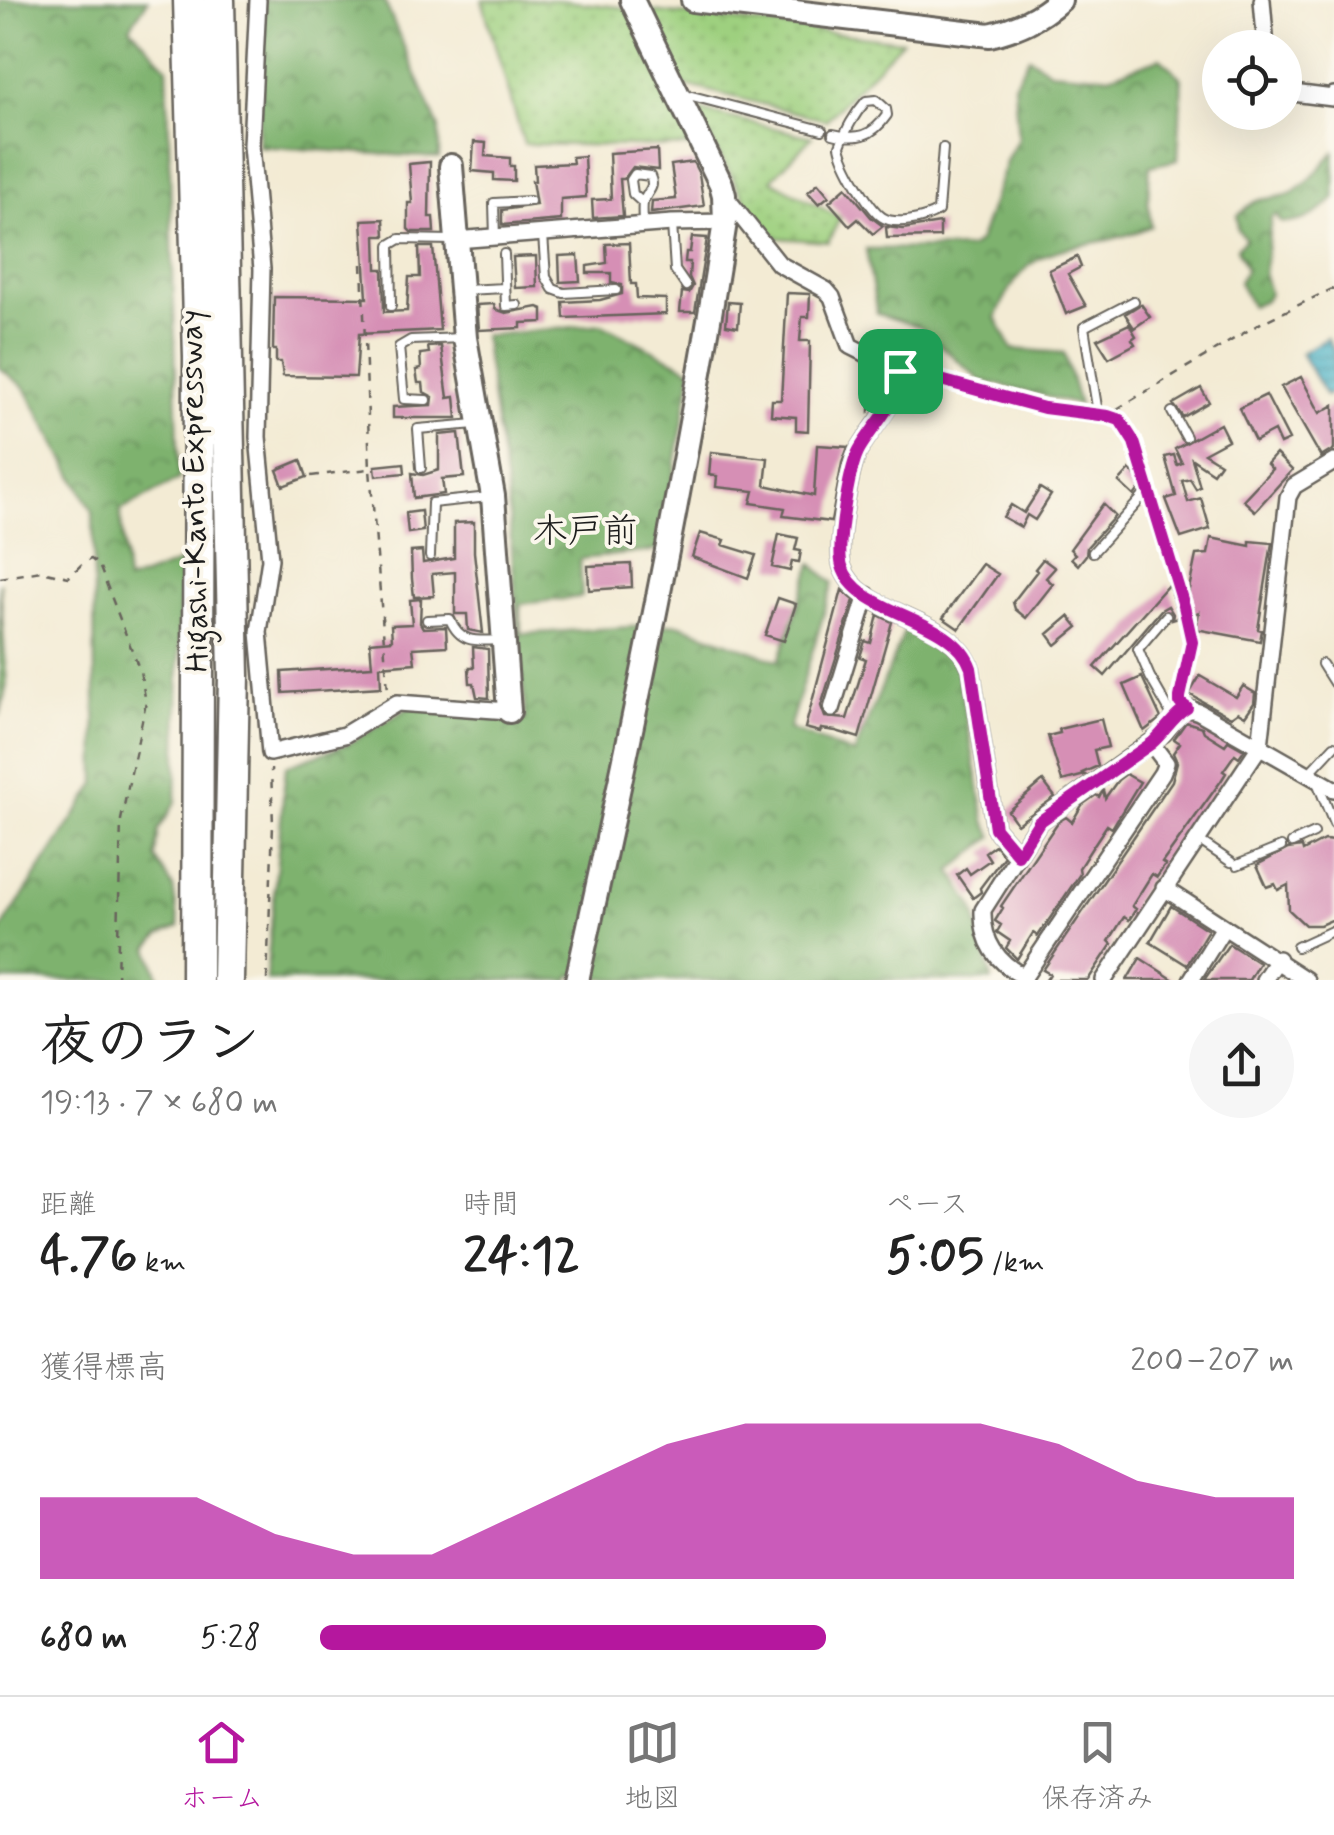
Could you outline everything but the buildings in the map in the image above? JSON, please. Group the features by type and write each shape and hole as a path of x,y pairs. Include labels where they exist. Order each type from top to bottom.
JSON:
{"highway":[{"name":"Higashi-Kanto Expressway","path":"189,0 199,376 198,980"},
{"name":"Higashi-Kanto Expressway","path":"218,0 234,675 228,980"}],"street":[{"path":"258,0 251,146 262,270 258,437 270,559 259,632 270,753 344,735 397,704 509,711 494,496 465,338 451,166"},
{"path":"632,0 724,195 778,264 832,297 850,346 900,371 900,386 857,454 838,548 848,580 950,639 974,661 995,828 1018,855"},
{"path":"694,0 802,6 990,35 1017,28 1060,0"},
{"path":"1262,0 1264,30"},
{"path":"1302,94 1333,98 1334,95"},
{"path":"577,980 640,696 691,436 725,222 724,195"},
{"path":"456,240 725,222"},
{"path":"1104,980 1260,746 1288,496 1294,486 1334,462"},
{"path":"832,709 867,594"},
{"path":"1152,743 1166,763 1162,772 1022,978 994,954 983,928 983,910 1039,822 1152,743 1181,714 1260,746 1334,790"},
{"path":"1164,888 1306,980"},
{"path":"1191,980 1224,926"},
{"path":"1264,980 1278,959"}],"lane":[{"path":"678,98 692,96 822,130"},
{"path":"833,134 844,137 859,139 887,115 881,102 866,102 847,124 844,137 840,146 848,166 879,214 890,220 926,218 938,211 943,148"},
{"path":"496,238 494,203 530,201"},
{"path":"643,203 643,226"},
{"path":"672,223 676,270 686,286"},
{"path":"543,235 546,277 553,289 564,293 616,290"},
{"path":"391,306 390,245 400,239 456,240"},
{"path":"504,254 506,306 518,305"},
{"path":"459,290 505,288"},
{"path":"1098,413 1084,328 1134,301"},
{"path":"426,400 404,399 399,347 411,340 465,338"},
{"path":"900,371 911,370 1044,408 1098,413 1120,420 1131,434 1192,642 1180,697 1181,714"},
{"path":"1172,412 1186,437"},
{"path":"421,468 418,429 479,424"},
{"path":"1094,552 1149,490"},
{"path":"430,556 432,502 494,496"},
{"path":"1166,616 1138,648 1150,677 1181,714"},
{"path":"427,620 450,619 455,630 470,641 505,640"},
{"path":"1322,664 1334,683"},
{"path":"1334,746 1312,776 1334,824"},
{"path":"1292,843 1314,834"},
{"path":"1197,840 1234,863 1282,847"},
{"path":"1297,947 1334,930"}],"path":[{"path":"362,264 370,469 390,707"},
{"path":"1108,416 1258,324 1334,288"},
{"path":"311,476 370,469"},
{"path":"0,578 41,571 70,577 92,559 99,565 140,671 146,702 120,820 117,980"},
{"path":"267,980 273,825 270,753"}],"green space":[{"path":"0,0 148,0 130,27 167,67 179,479 120,511 127,582 181,562 176,802 159,829 155,858 173,887 179,927 159,936 149,948 160,980 0,980 0,931 96,784 93,512 25,388 0,368"},
{"path":"264,0 384,0 439,128 439,158 258,146"},
{"path":"482,0 556,0 627,8 694,147 524,144"},
{"path":"645,10 902,41 826,120 681,84"},
{"path":"1029,57 1050,71 1109,76 1160,58 1182,78 1178,160 1150,166 1151,226 1042,257 1010,289 996,318 1012,349 1064,353 1079,405 980,380 920,327 877,314 866,249 971,248 979,241 1018,138 1014,84"},
{"path":"693,109 812,137 771,180 840,218 828,242 767,237"},
{"path":"1334,152 1334,199 1302,220 1280,222 1276,214 1271,218 1264,275 1269,293 1265,300 1251,306 1239,282 1246,269 1237,248 1246,239 1238,230 1237,216 1257,201 1301,188"},
{"path":"602,324 692,370 660,550 580,559 582,597 520,604 521,634 678,624 779,661 812,564 833,583 789,729 854,754 907,625 946,650 958,671 985,821 993,837 951,871 973,907 992,980 628,980 571,975 569,980 266,980 286,766 348,744 412,706 526,720 507,493 483,336"},
{"path":"0,582 7,685 0,716"}],"water":[{"path":"1327,338 1334,351 1334,391 1326,396 1301,353"}],"district":[{"name":"木戸前","path":"585,532"}],"route":[{"path":"911,370 1004,400 1098,413 1120,420 1134,442 1184,606 1192,642 1180,697 1180,703 1187,708 1152,743 1039,822 1018,855 995,828 966,654 950,639 867,594 848,580 842,568 838,548 857,454 900,386 900,371 911,370"}]}
